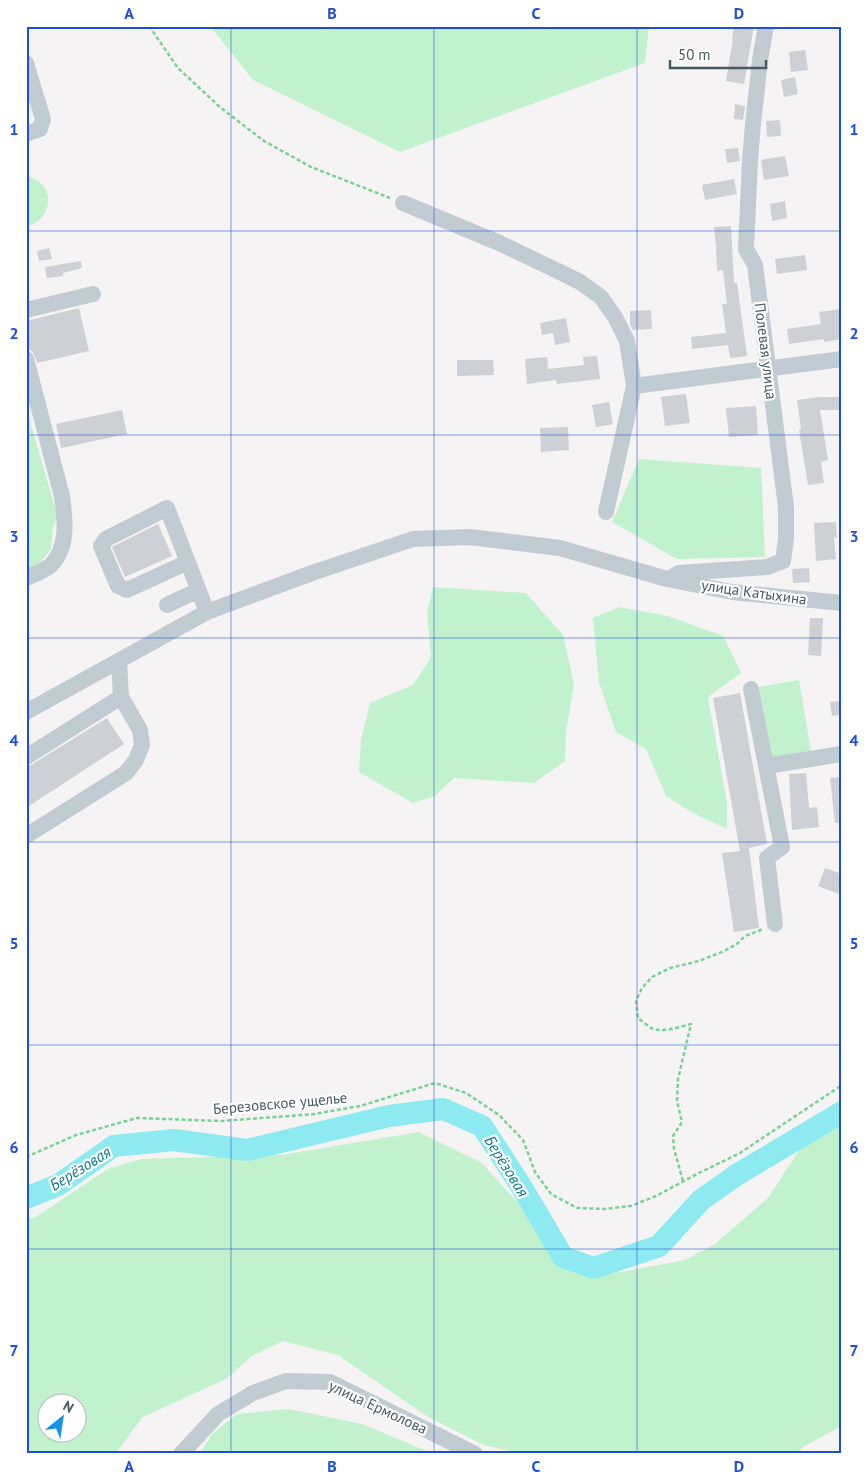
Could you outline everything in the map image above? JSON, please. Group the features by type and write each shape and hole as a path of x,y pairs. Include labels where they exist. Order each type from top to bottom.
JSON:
{"street":[{"name":"Полевая улица","path":"667,578 679,574 767,568 782,561 786,539 786,508 756,265 746,249 753,124 766,26"},
{"path":"26,63 43,119 40,129 26,134"},
{"path":"403,203 558,270 580,282 601,298 615,317 627,341 634,386 606,512"},
{"path":"27,307 93,294"},
{"path":"26,359 62,496 65,518 64,539 57,558 49,566 26,578"},
{"path":"634,386 842,359"},
{"path":"188,562 127,590 118,586 101,546 106,539 167,508 188,562 207,612"},
{"name":"улица Катыхина","path":"26,712 207,612 312,573 413,539 470,537 560,548 667,578 732,592 842,603"},
{"path":"167,604 190,594 200,594"},
{"path":"26,836 126,772 136,760 142,745 140,730 121,697 119,661"},
{"path":"752,689 782,847 767,858 775,924"},
{"path":"26,757 121,697"},
{"path":"766,766 842,754"},
{"name":"улица Ермолова","path":"181,1454 218,1414 253,1393 286,1381 330,1382 475,1454"}],"path":[{"path":"149,26 178,68 221,108 264,141 311,167 403,203"},
{"path":"683,1181 674,1149 673,1136 682,1122 677,1100 678,1079 691,1024 658,1029 651,1028 638,1018 636,1001 642,988 652,977 670,968 700,961 722,952 737,944 745,936 775,924"},
{"name":"Березовское ущелье","path":"26,1157 76,1135 137,1118 222,1121 314,1114 360,1106 435,1084 466,1093 499,1116 523,1140 535,1172 551,1194 577,1208 604,1209 631,1206 656,1196 740,1152 842,1085"}],"green space":[{"path":"210,26 649,26 645,63 400,152 253,80"},
{"path":"26,176 36,179 42,185 47,192 48,200 43,216 27,227"},
{"path":"26,407 58,518 53,526 51,549 40,563 26,569"},
{"path":"639,459 761,468 765,557 677,559 612,522"},
{"path":"433,587 526,593 563,635 574,684 566,732 565,761 534,783 454,778 435,796 413,803 359,772 361,740 370,703 413,685 431,658 427,612"},
{"path":"619,607 668,616 723,636 741,673 708,697 727,803 727,829 693,813 666,796 646,749 616,732 599,683 593,618"},
{"path":"799,680 811,751 772,758 759,687"},
{"path":"842,1124 842,1426 803,1447 796,1454 519,1453 484,1445 428,1417 338,1355 283,1341 252,1356 226,1379 143,1417 115,1454 26,1454 26,1218 34,1218 108,1169 141,1159 281,1155 419,1132 482,1163 517,1202 553,1258 581,1274 599,1276 685,1260 715,1244 768,1198 805,1141"},
{"path":"289,1409 362,1424 434,1454 200,1454 212,1434 237,1414"}],"building":[{"path":"734,26 754,26 744,84 726,81"},
{"path":"805,50 808,70 791,72 789,52"},
{"path":"795,77 798,94 784,97 781,80"},
{"path":"735,104 745,106 743,120 734,119"},
{"path":"780,120 781,136 767,137 766,121"},
{"path":"738,148 740,161 727,163 725,149"},
{"path":"785,156 789,176 764,180 761,160"},
{"path":"734,179 737,194 705,200 702,185"},
{"path":"785,201 787,218 772,221 770,204"},
{"path":"731,226 734,283 737,283 747,356 730,358 728,345 692,349 691,337 726,333 722,304 727,304 723,270 717,271 714,227"},
{"path":"49,248 52,259 39,261 37,251"},
{"path":"805,255 807,270 777,274 775,259"},
{"path":"81,261 82,268 63,273 63,276 47,278 45,267"},
{"path":"79,308 89,351 37,363 26,339 26,321"},
{"path":"842,309 842,339 824,342 824,339 789,344 787,329 821,324 819,312"},
{"path":"651,310 652,329 633,330 630,325 630,311"},
{"path":"566,318 570,342 555,345 553,333 542,335 540,323"},
{"path":"597,356 600,379 557,384 556,380 527,384 525,359 547,357 548,369 584,365 583,357"},
{"path":"457,360 493,360 494,375 457,376"},
{"path":"686,394 690,423 665,426 661,397"},
{"path":"819,397 842,397 842,410 820,410 828,460 821,462 824,483 808,485 799,430 801,429 797,400"},
{"path":"609,402 613,424 596,427 592,405"},
{"path":"756,406 758,435 729,437 726,408"},
{"path":"122,410 127,434 61,448 56,424"},
{"path":"568,427 569,450 541,452 540,428"},
{"path":"836,522 837,538 834,538 836,559 816,561 814,523"},
{"path":"158,524 172,556 125,577 112,547"},
{"path":"809,568 810,582 793,583 792,569"},
{"path":"810,618 823,618 821,656 808,655"},
{"path":"740,693 767,844 749,848 759,928 734,932 722,853 740,851 713,698"},
{"path":"842,701 842,715 832,716 830,702"},
{"path":"107,718 124,744 26,808 26,767"},
{"path":"806,773 809,808 817,807 819,827 792,830 789,774"},
{"path":"842,777 842,823 835,823 830,778"},
{"path":"825,868 842,874 842,895 818,886"}],"waterway":[{"name":"Берёзовая","path":"26,1198 58,1185 114,1146 174,1140 247,1150 389,1116 443,1109 482,1126 521,1186 563,1257 594,1268 659,1246 701,1200 738,1174 842,1112"}]}
